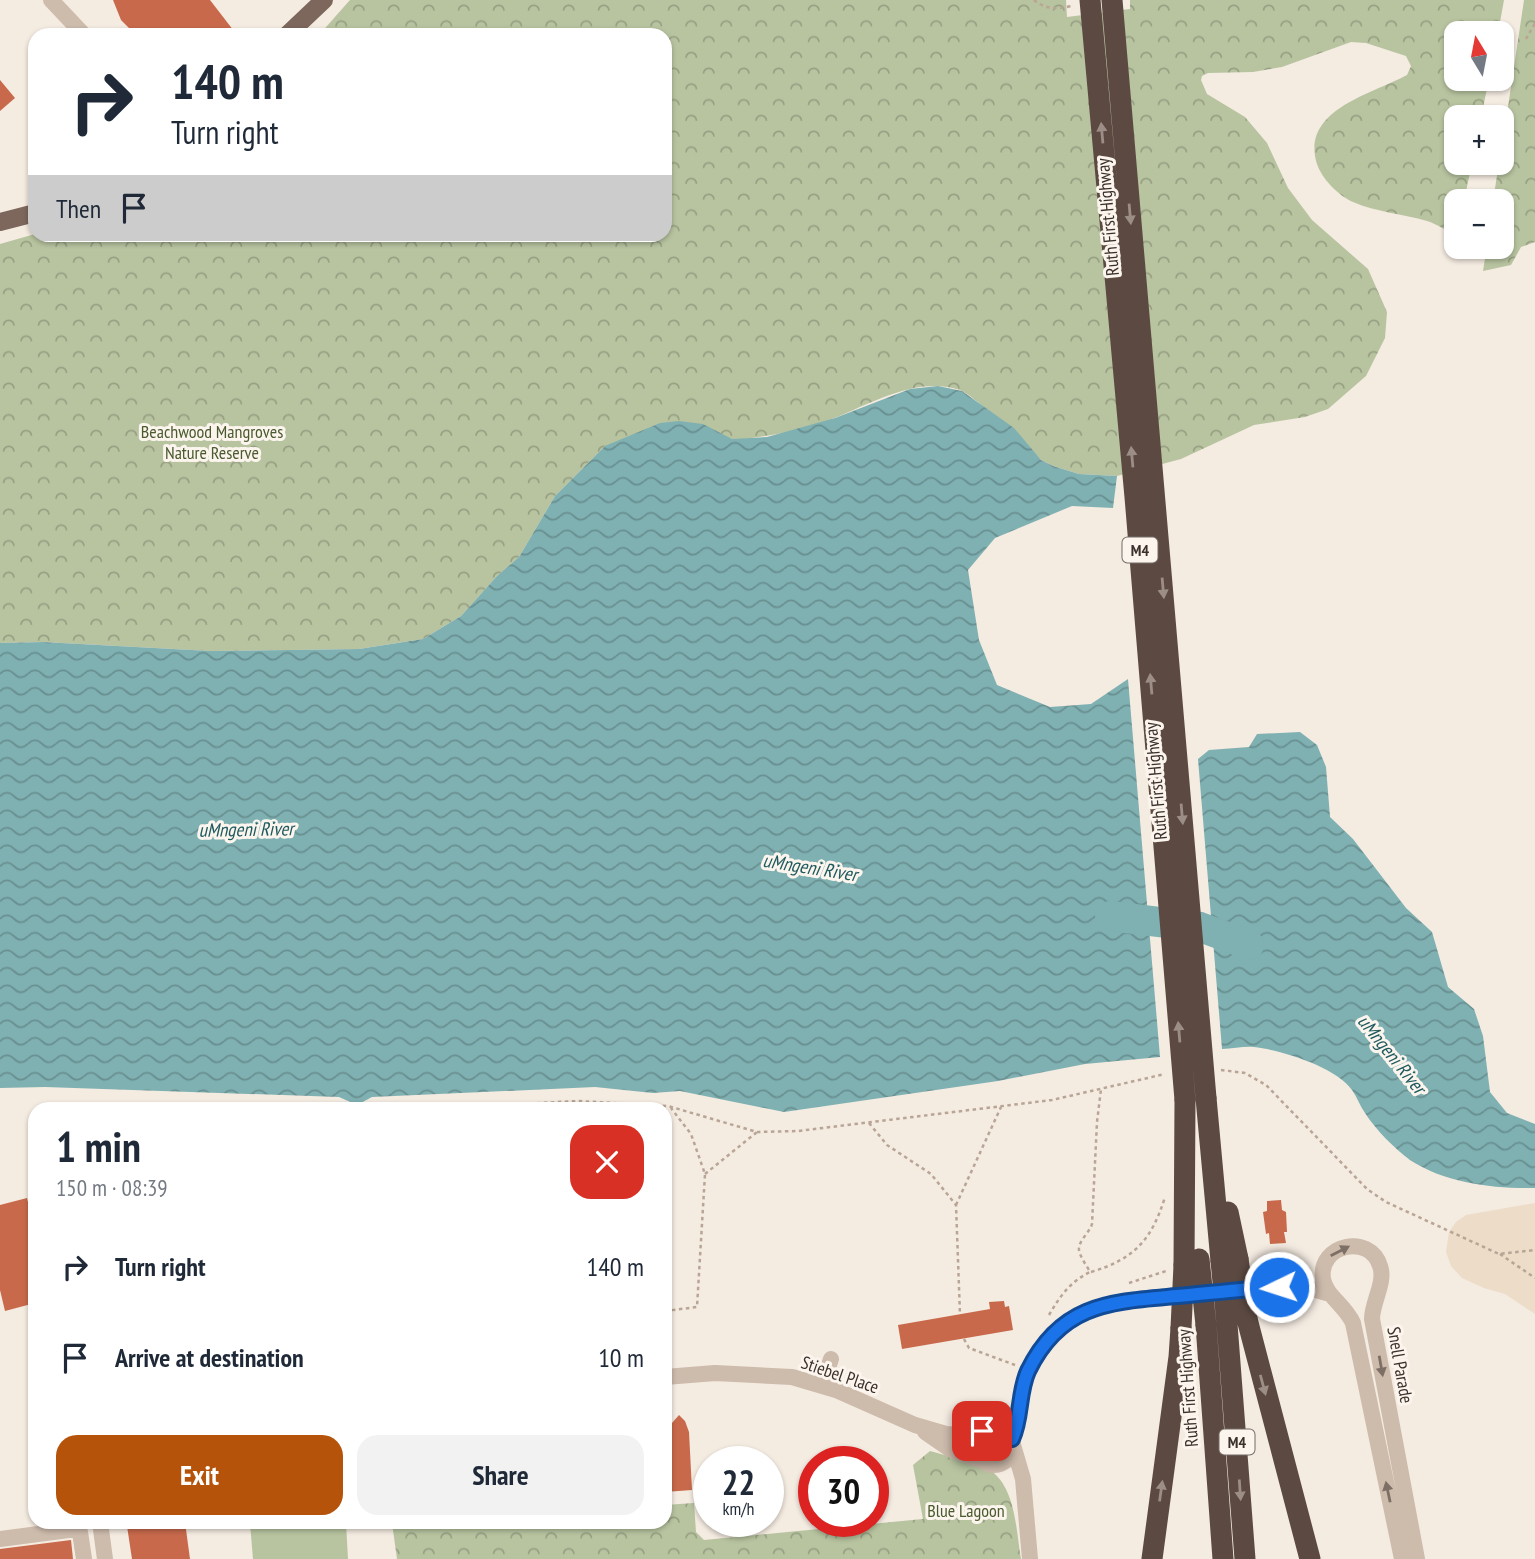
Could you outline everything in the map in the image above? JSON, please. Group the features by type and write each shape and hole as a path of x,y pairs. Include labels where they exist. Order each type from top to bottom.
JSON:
{"highway":[{"name":"Ruth First Highway","path":"1098,1 1135,498 1196,1099 1192,1262 1226,1323 1245,1559"},
{"name":"Ruth First Highway","path":"1196,1099 1208,1121 1229,1260 1223,1559"},
{"path":"1152,1559 1192,1262"},
{"path":"1226,1323 1310,1559"}],"main road":[{"path":"294,28 324,0"},
{"path":"0,222 28,215"}],"street":[{"path":"51,0 77,28"},
{"name":"Snell Parade","path":"1402,1559 1353,1323 1346,1309 1330,1294 1323,1282 1322,1273 1329,1256 1353,1245 1370,1251 1376,1258 1382,1275 1374,1299 1372,1319 1417,1559"},
{"path":"990,1463 1008,1460 1018,1427 1022,1392 1028,1372 1052,1336 1084,1311 1107,1303 1302,1286 1330,1294"},
{"path":"822,1386 831,1359"},
{"name":"Stiebel Place","path":"672,1376 715,1373 792,1377 860,1399 915,1425 951,1450 990,1463"},
{"name":"Stiebel Place","path":"915,1425 954,1435 982,1431"},
{"path":"1025,1497 1010,1476 978,1456 976,1443 982,1431 999,1428 1004,1430 1013,1442 1020,1464 1025,1497 1030,1559"},
{"path":"0,1539 68,1529"},
{"path":"76,1529 80,1532 84,1559"},
{"path":"101,1529 105,1559"}],"path":[{"path":"1034,0 1046,7 1058,9 1098,1"},
{"path":"1526,39 1535,23"},
{"path":"1215,1070 1227,1069 1245,1073 1266,1085 1367,1189 1386,1202 1500,1254 1535,1278"},
{"path":"672,1107 757,1132 797,1131 1052,1100 1168,1074"},
{"path":"1090,1272 1079,1253 1079,1246 1093,1224 1101,1089"},
{"path":"559,1102 596,1102"},
{"path":"960,1315 956,1205 1001,1107"},
{"path":"672,1110 691,1134 705,1174 697,1307 672,1310"},
{"path":"869,1123 887,1145 931,1174 956,1205"},
{"path":"705,1174 757,1132"},
{"path":"1046,1320 1061,1294 1079,1278 1112,1266 1136,1250 1153,1230 1166,1194"},
{"path":"1500,1254 1535,1250"},
{"path":"964,1339 969,1348 1019,1366 1028,1372"}],"green space":[{"name":"Beachwood Mangroves Nature Reserve","path":"350,0 1066,0 1067,17 1130,9 1130,0 1504,0 1500,21 1444,21 1444,91 1486,91 1484,105 1444,105 1444,175 1469,175 1467,189 1444,189 1444,229 1427,221 1371,208 1348,199 1327,181 1317,164 1315,145 1319,130 1329,117 1342,106 1407,75 1411,66 1406,56 1366,43 1351,42 1282,67 1253,72 1208,73 1202,76 1207,94 1245,117 1267,143 1288,188 1312,220 1368,269 1387,312 1385,338 1366,376 1328,409 1305,417 1254,425 1181,459 1117,476 1079,474 1041,460 989,411 960,390 928,386 912,388 837,417 781,433 722,441 605,446 555,496 519,557 497,576 461,616 423,639 359,649 210,651 43,642 0,643 0,244 28,236 28,242 672,242 672,28 325,28"},
{"path":"1524,0 1535,0 1535,242 1521,247 1511,265 1483,271 1485,259 1514,259 1514,189 1495,189 1497,175 1514,175 1514,105 1508,105 1510,91 1514,91 1514,67"},
{"name":"Blue Lagoon","path":"930,1451 975,1463 997,1476 1004,1486 1016,1522 1021,1559 397,1559 393,1529 672,1529 672,1505 693,1503 693,1537 701,1537 704,1540 784,1537 784,1532 798,1531 798,1537 889,1537 889,1522 923,1519 913,1465"},
{"path":"250,1529 346,1529 348,1559 253,1559"}],"shaded area":[{"path":"1535,1203 1535,1314 1505,1294 1462,1278 1451,1266 1446,1252 1449,1232 1456,1222 1466,1215"}],"water":[{"path":"938,386 962,391 1014,428 1041,460 1079,474 1117,476 1113,508 1072,506 995,538 968,570 979,640 997,685 1050,707 1091,704 1128,679 1160,1057 1085,1064 998,1081 784,1112 680,1091 653,1093 595,1087 372,1097 363,1102 350,1102 339,1097 45,1087 0,1088 0,643 43,642 210,651 359,649 423,639 461,616 497,576 519,557 555,496 605,446 660,423 679,421 703,424 732,439 767,437 835,418 910,389"},
{"path":"1300,732 1317,745 1326,767 1330,817 1353,839 1406,908 1432,932 1448,987 1474,1009 1483,1036 1490,1092 1507,1113 1535,1124 1535,1188 1470,1183 1424,1168 1410,1160 1386,1138 1369,1119 1352,1090 1334,1074 1307,1061 1265,1049 1222,1049 1198,759 1209,750 1249,747 1257,734"}],"building":[{"path":"113,0 210,0 232,28 129,28 121,20"},
{"path":"0,80 15,98 0,111"},
{"path":"27,1198 28,1202 28,1305 5,1311 0,1290 0,1205"},
{"path":"1281,1200 1282,1210 1286,1212 1286,1243 1270,1244 1263,1212 1267,1211 1267,1201"},
{"path":"1004,1301 1005,1307 1009,1306 1013,1330 902,1349 898,1325 990,1309 989,1302"},
{"path":"679,1415 685,1421 689,1432 692,1490 672,1491 672,1423"},
{"path":"127,1529 186,1529 190,1559 132,1559"},
{"path":"71,1540 73,1559 0,1559 0,1549"}],"waterway":[{"name":"uMngeni River","path":"1110,916 1200,927 1249,945"}],"route":[{"path":"982,1431 999,1428 1012,1439 1018,1427 1025,1381 1035,1359 1065,1324 1091,1308 1122,1301 1279,1287"}]}
